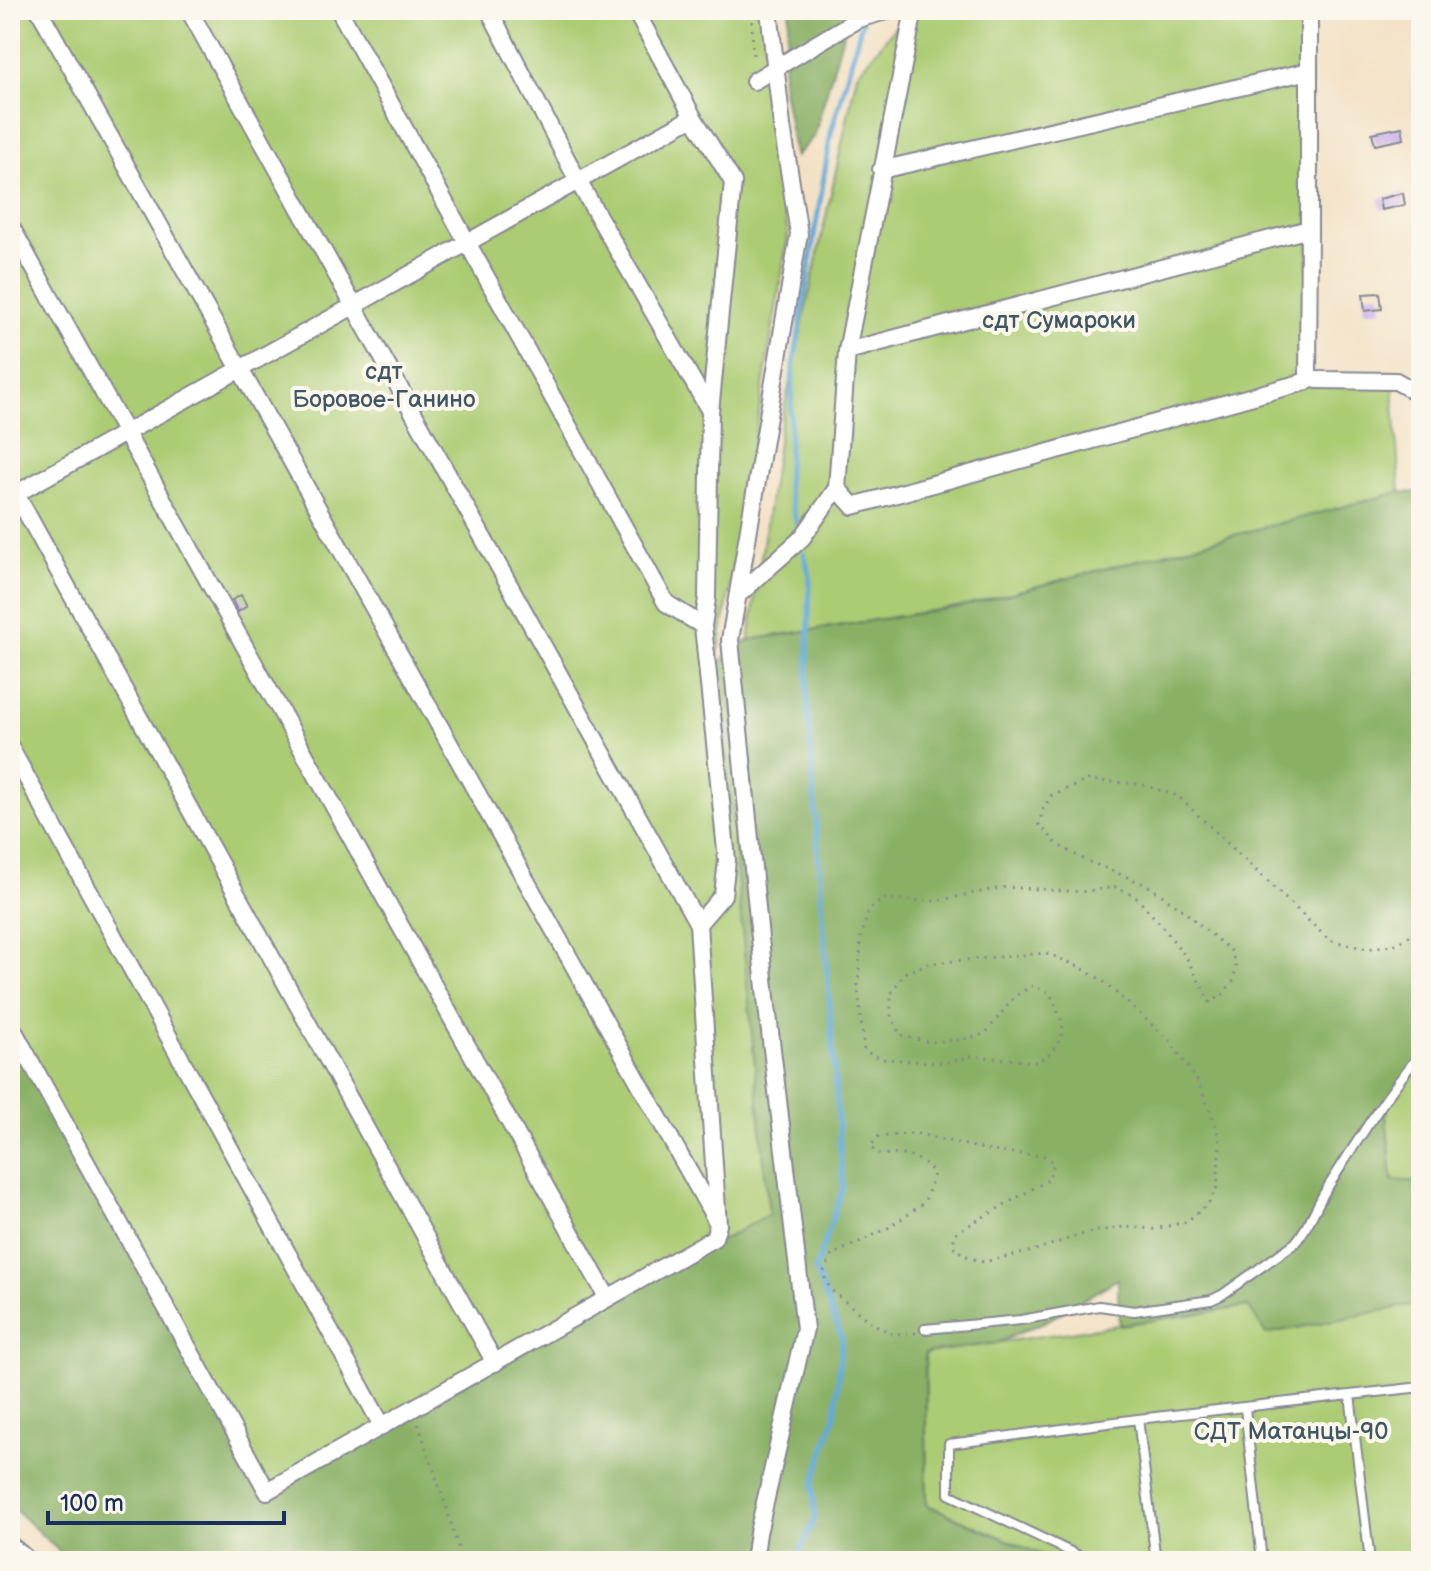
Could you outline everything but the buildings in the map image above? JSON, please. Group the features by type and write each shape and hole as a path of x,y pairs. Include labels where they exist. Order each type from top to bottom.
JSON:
{"street":[{"path":"39,10 718,1225"},
{"path":"10,1024 267,1491 714,1238 718,1225 698,924 189,10"},
{"path":"339,10 666,603 703,626"},
{"path":"489,10 578,181 710,412"},
{"path":"635,10 693,117 733,182 710,412 707,598 703,626 727,860 723,895 698,924"},
{"path":"754,1561 805,1329 766,998 730,640 799,234 769,10"},
{"path":"754,81 858,19 889,10"},
{"path":"738,595 802,538 837,488 847,351 914,10"},
{"path":"837,488 853,506 1308,381 1309,10"},
{"path":"881,170 1309,71"},
{"path":"495,1363 12,491 126,432 693,117"},
{"path":"10,225 607,1297"},
{"path":"847,351 1309,229"},
{"path":"1317,380 1396,381 1421,395 1421,388"},
{"path":"10,747 381,1424"},
{"path":"10,1545 29,1561"}],"lane":[{"path":"925,1329 1021,1320 1099,1306 1134,1311 1211,1300 1222,1295 1303,1234 1320,1200 1385,1096 1421,1053"},
{"path":"1090,1561 949,1494 949,1444 1421,1387"},
{"path":"1350,1395 1370,1561"},
{"path":"1245,1408 1262,1561"},
{"path":"1138,1419 1156,1561"}],"path":[{"path":"752,10 754,81"},
{"path":"925,1329 916,1333 892,1334 870,1322 830,1289 823,1273 832,1255 886,1229 925,1201 934,1174 928,1163 909,1156 876,1154 871,1146 878,1137 915,1133 991,1151 1044,1156 1054,1163 1048,1180 955,1233 953,1246 964,1255 983,1262 1029,1252 1087,1233 1124,1227 1154,1229 1186,1222 1208,1204 1217,1187 1220,1143 1198,1082 1170,1041 1103,981 1078,966 1046,953 930,963 904,973 891,994 891,1015 900,1035 928,1042 960,1040 985,1034 1015,996 1032,986 1050,993 1063,1024 1061,1039 1050,1054 1036,1062 973,1056 943,1063 882,1059 864,1051 858,987 863,926 874,905 885,899 935,901 1006,887 1081,892 1116,887 1135,896 1162,926 1186,957 1210,1002 1222,996 1233,981 1236,968 1232,952 1179,907 1147,885 1085,860 1058,845 1039,824 1051,796 1088,780 1140,784 1178,796 1329,940 1367,949 1396,944 1421,929"},
{"path":"412,1408 462,1561"}],"green space":[{"name":"сдт Боровое-Ганино","path":"10,10 761,10 788,237 717,663 769,1214 262,1496 10,1016"},
{"path":"790,10 850,10 814,136 795,157 782,82"},
{"name":"сдт Сумароки","path":"909,10 1309,10 1308,381 1393,387 1400,492 958,607 749,640 780,428 857,74"},
{"path":"1400,492 1421,493 1421,1064 1385,1105 1392,1180 1421,1182 1421,1303 1266,1334 1248,1306 1119,1325 1118,1279 1048,1320 997,1343 925,1353 927,1505 1055,1561 74,1561 62,1554 10,1505 10,1016 263,1496 769,1214 717,663 749,640 958,607"},
{"path":"1421,1064 1421,1196 1392,1180 1385,1105"},
{"name":"СДТ Матанцы-90","path":"1421,1281 1421,1561 1055,1561 927,1505 925,1353"}],"waterway":[{"path":"797,524 787,486 793,368 831,133 862,22"},
{"path":"796,1561 815,1518 813,1485 835,1416 842,1338 815,1270 843,1187 807,699 810,576 804,554"}]}
